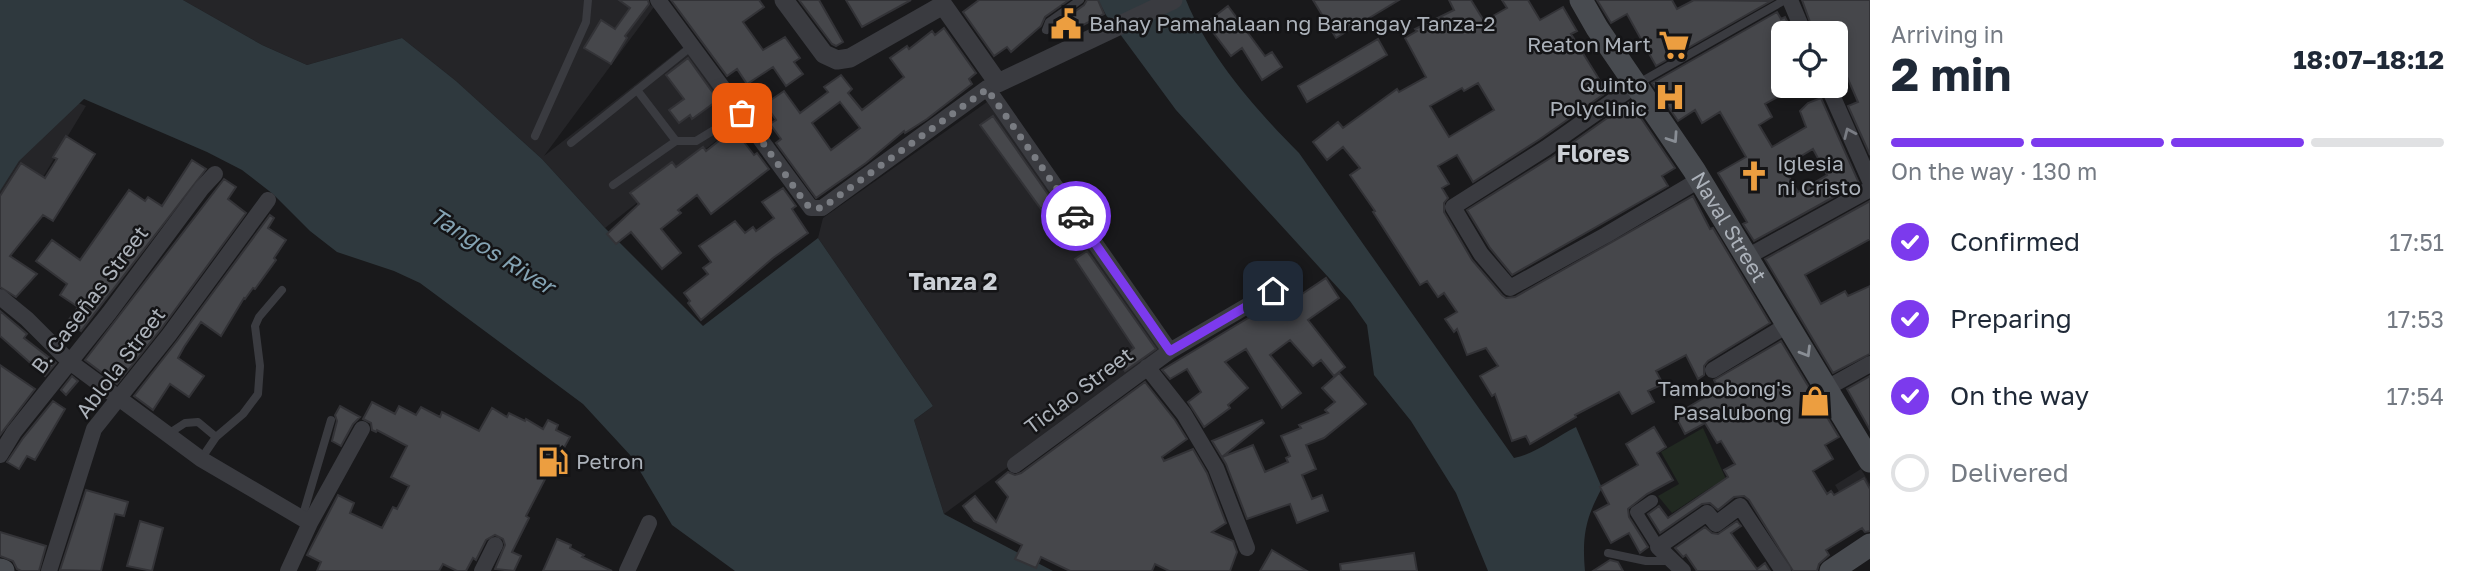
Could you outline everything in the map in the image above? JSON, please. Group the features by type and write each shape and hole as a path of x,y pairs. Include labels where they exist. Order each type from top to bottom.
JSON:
{"main road":[{"name":"Naval Street","path":"1581,0 1699,180 1870,461"},
{"path":"1845,567 1870,545"}],"street":[{"path":"659,0 811,208 822,208 992,86 1173,0"},
{"path":"784,0 824,54 837,60 850,58 948,3 992,86 1170,351"},
{"path":"1787,0 1798,21"},
{"path":"1637,84 1546,148 1453,207 1481,254 1510,288 1699,180"},
{"path":"1833,98 1870,181"},
{"name":"B. Caseñas Street","path":"0,455 14,432 140,273 185,209 215,174"},
{"path":"1747,257 1870,189"},
{"name":"Ablola Street","path":"49,571 94,429 169,335 268,200"},
{"name":"Ticlao Street","path":"1014,465 1170,351 1281,286"},
{"path":"0,297 27,319 70,362 201,459 306,520"},
{"path":"1713,370 1789,324"},
{"path":"1828,388 1870,364"},
{"path":"1147,367 1184,414 1216,468 1247,548"},
{"path":"288,571 306,520 362,429"},
{"path":"1652,501 1636,512 1658,547 1677,566"},
{"path":"1658,547 1707,513 1716,524 1741,506 1783,571"},
{"path":"627,571 649,523"},
{"path":"482,571 495,545"}],"lane":[{"path":"536,136 586,22 588,0"},
{"path":"1046,30 1049,22 1080,0"},
{"path":"1637,84 1787,0"},
{"path":"571,143 693,44"},
{"path":"636,90 676,141"},
{"path":"613,185 676,141 696,141 742,113"},
{"path":"201,459 216,437 243,414 258,394 260,366 255,326 259,317 282,290"},
{"path":"306,520 331,420"},
{"path":"168,434 185,423 193,422 202,424 216,437"},
{"path":"1608,553 1677,566"}],"shaded area":[{"path":"183,0 643,0 654,7 544,156 686,45 740,122 605,228 542,159 456,81 402,38 307,65 262,45"},
{"path":"0,71 86,106 0,248"},
{"path":"987,102 1165,352 944,514 914,420 933,406 818,238 823,218"},
{"path":"1703,428 1730,488 1720,494 1713,486 1672,513 1658,496 1679,484 1661,452"},
{"path":"1861,469 1870,484 1870,528 1864,533 1835,485"}],"water":[{"name":"Tangos River","path":"0,0 183,0 262,45 307,65 402,38 456,81 542,159 605,228 703,326 818,238 933,406 914,420 944,514 1053,571 735,571 672,525 631,456 583,404 420,283 394,271 337,252 242,170 84,99 19,161 0,191"},
{"path":"1098,0 1186,0 1195,21 1220,62 1251,101 1299,153 1514,458 1538,449 1576,427 1602,488 1586,528 1585,571 1488,571 1456,493 1411,421 1374,375 1367,325 1350,301 1176,110 1106,15"}],"building":[{"path":"619,0 648,0 649,4 625,36 627,38 611,64 584,48 601,20 615,29 630,8"},
{"path":"671,0 759,0 764,7 743,22 763,50 785,37 800,58 794,62 803,74 786,86 773,67 747,84 737,69 727,76"},
{"path":"799,0 819,0 843,42 836,46 832,44"},
{"path":"846,0 911,0 862,27"},
{"path":"979,0 1069,0 1045,17 1041,26 1011,52 1007,47 994,56 963,12"},
{"path":"1087,0 1098,0 1104,14 1057,39 1054,26"},
{"path":"1313,0 1399,0 1336,38"},
{"path":"1449,0 1471,0 1484,21 1507,8 1502,0 1528,0 1540,20 1563,7 1577,31 1571,34 1607,92 1473,182 1457,155 1438,166 1449,184 1442,188 1448,198 1444,203 1444,212 1472,260 1502,295 1506,298 1515,297 1693,196 1710,229 1713,228 1770,323 1708,361 1704,366 1704,375 1698,379 1686,355 1656,371 1663,384 1648,391 1654,402 1632,414 1619,392 1575,415 1576,417 1530,444 1526,436 1512,441 1495,394 1492,396 1480,376 1498,366 1486,348 1467,355 1457,329 1454,332 1445,319 1457,312 1444,293 1438,297 1427,281 1420,285 1350,175 1360,168 1343,147 1327,160 1313,142 1338,122 1343,128 1397,89 1399,92 1426,77 1405,38 1417,31 1415,29 1454,10","holes":["1478,83 1494,110 1449,137 1430,106 1462,88 1464,91"]},
{"name":"Reaton Mart","path":"1597,0 1672,0 1677,9 1694,0 1771,1 1656,66 1627,14 1611,23"},
{"path":"1802,0 1870,0 1870,155 1848,106 1858,102 1848,79 1848,21 1810,21"},
{"path":"1228,6 1265,56 1272,52 1282,67 1262,80 1242,48 1231,56 1206,23"},
{"path":"1777,12 1781,19 1785,17 1787,21 1771,21 1771,98 1776,98 1765,104 1772,117 1759,125 1772,147 1806,127 1800,111 1808,103 1821,98 1859,183 1754,241 1743,224 1747,222 1718,173 1746,157 1720,112 1702,123 1695,110 1678,121 1652,83","holes":["1813,149 1827,175 1798,192 1783,167"]},
{"path":"944,28 976,73 969,79 972,84 927,119 905,133 904,131 866,163 816,198 776,143 781,139 770,124 776,120 765,104 784,91 800,113 828,92 824,87 841,75 852,89 848,93 862,110 904,77 890,58 907,46 909,49 932,31 935,35","holes":["840,102 860,128 831,150 812,123"]},
{"path":"1378,39 1387,55 1307,102 1298,86"},
{"path":"688,58 718,100 692,119 690,115 679,123 669,110 684,99 666,75"},
{"path":"1630,102 1675,168 1662,176 1668,186 1512,275 1490,248 1467,210 1552,157"},
{"path":"993,116 1052,200 1041,209 980,125"},
{"path":"734,129 769,169 711,214 697,195 678,210 681,213 661,229 681,253 662,269 631,232 616,244 607,234 639,204 630,193 672,162 676,167 703,147 706,151"},
{"path":"66,136 95,154 53,221 43,215 10,256 37,274 16,297 0,287 0,196 21,163 45,178 57,159 53,157"},
{"path":"192,160 206,169 81,331 68,321 78,307 60,295 67,284 36,261 52,240 80,260 129,190 145,201 148,197 162,206"},
{"path":"224,179 236,187 228,199 246,213 117,384 85,360"},
{"path":"783,188 796,206 792,209 808,233 773,258 701,320 684,293 708,274 703,268 711,262 699,246 735,221 745,233 753,227 756,231 774,218 762,202"},
{"path":"1870,201 1870,239 1805,275 1821,304 1845,291 1848,296 1870,286 1870,354 1833,373 1765,259"},
{"path":"270,215 274,218 268,228 286,240 274,258 276,260 255,289 244,298 221,336 201,322 184,347 178,358 204,376 189,397 170,384 153,410 134,396"},
{"path":"1087,251 1156,349 1125,371 1118,361 1134,348 1075,259"},
{"path":"1326,278 1339,298 1308,320 1345,367 1334,376 1321,360 1313,366 1290,340 1270,355 1301,393 1282,408 1246,349 1225,362 1248,388 1228,405 1230,408 1204,427 1188,402 1201,392 1187,369 1170,379 1162,370 1283,297 1287,304"},
{"path":"0,311 27,334 24,338 56,363 45,376 0,336"},
{"path":"1781,341 1839,437 1825,445 1833,459 1813,471 1827,494 1831,491 1834,495 1864,478 1870,489 1870,531 1865,532 1862,528 1826,550 1829,555 1819,564 1817,571 1793,571 1744,496 1734,497 1718,510 1710,503 1702,504 1660,533 1648,514 1659,506 1668,518 1728,477 1724,470 1735,464 1721,441 1717,443 1705,423 1685,434 1675,415 1719,389 1714,380"},
{"path":"0,365 35,389 0,435"},
{"path":"1339,373 1366,404 1324,438 1306,445 1316,469 1302,475 1312,499 1322,495 1328,511 1297,523 1290,504 1247,519 1226,464 1212,441 1262,420 1264,423 1222,457 1253,445 1265,472 1288,462 1286,458 1290,456 1281,436 1328,413 1325,410 1335,402 1322,388"},
{"path":"72,376 78,381 66,395 61,390"},
{"path":"1870,376 1870,430 1847,389"},
{"path":"1145,382 1187,439 1162,457 1164,461 1193,449 1207,473 1226,523 1212,532 1233,541 1237,552 1230,571 1169,571 1155,564 1152,571 1070,571 1041,557 1036,568 1015,559 1022,545 974,521 963,506 975,496 996,522 1008,497 996,482 1008,472 1015,475 1021,473"},
{"path":"53,401 65,409 35,460 27,456 19,469 7,462 23,438"},
{"path":"372,402 395,414 399,406 416,415 421,407 440,417 442,412 479,431 492,408 507,417 509,413 525,421 526,419 543,429 548,420 558,425 556,430 570,437 559,457 557,456 526,516 529,518 512,552 521,556 514,571 495,569 505,545 503,539 495,535 486,540 476,560 473,558 466,571 457,571 443,564 439,571 317,571 321,562 307,555 338,495 354,503 350,513 382,528 393,507 397,509 409,486 391,477 407,446 372,430 371,423 363,419"},
{"path":"340,406 360,417 341,446 332,441 337,421 335,415"},
{"path":"1654,427 1666,447 1657,453 1673,480 1647,494 1628,509 1629,517 1648,547 1640,553 1629,533 1611,543 1594,512 1609,504 1600,487 1638,465 1626,444"},
{"path":"86,490 128,502 124,516 115,514 101,571 60,570"},
{"path":"140,521 163,528 152,571 127,566"},
{"path":"1737,521 1741,526 1731,533 1757,569 1765,563 1770,571 1697,571 1686,555 1683,557 1675,548 1705,527 1718,534"},
{"path":"0,532 46,546 39,571 21,571 13,561 0,556"},
{"path":"557,539 571,545 570,548 584,555 582,557 612,571 543,571"},
{"path":"1272,550 1307,571 1260,571"},
{"path":"1414,553 1417,571 1341,571 1340,564"},
{"path":"1610,560 1618,562 1623,571 1593,571"}],"way so far":[{"path":"742,113 806,204 811,208 822,208 987,89 1076,216"}],"place":[{"name":"Bahay Pamahalaan ng Barangay Tanza-2","path":"1066,24"},
{"name":"Reaton Mart","path":"1674,45"},
{"name":"Quinto Polyclinic","path":"1670,97"},
{"name":"Iglesia ni Cristo","path":"1754,176"},
{"name":"Tambobong's Pasalubong","path":"1815,401"},
{"name":"Petron","path":"553,462"}],"district":[{"name":"Flores","path":"1593,154"},
{"name":"Tanza 2","path":"953,282"}],"route":[{"path":"1076,216 1170,351 1273,291"}]}
